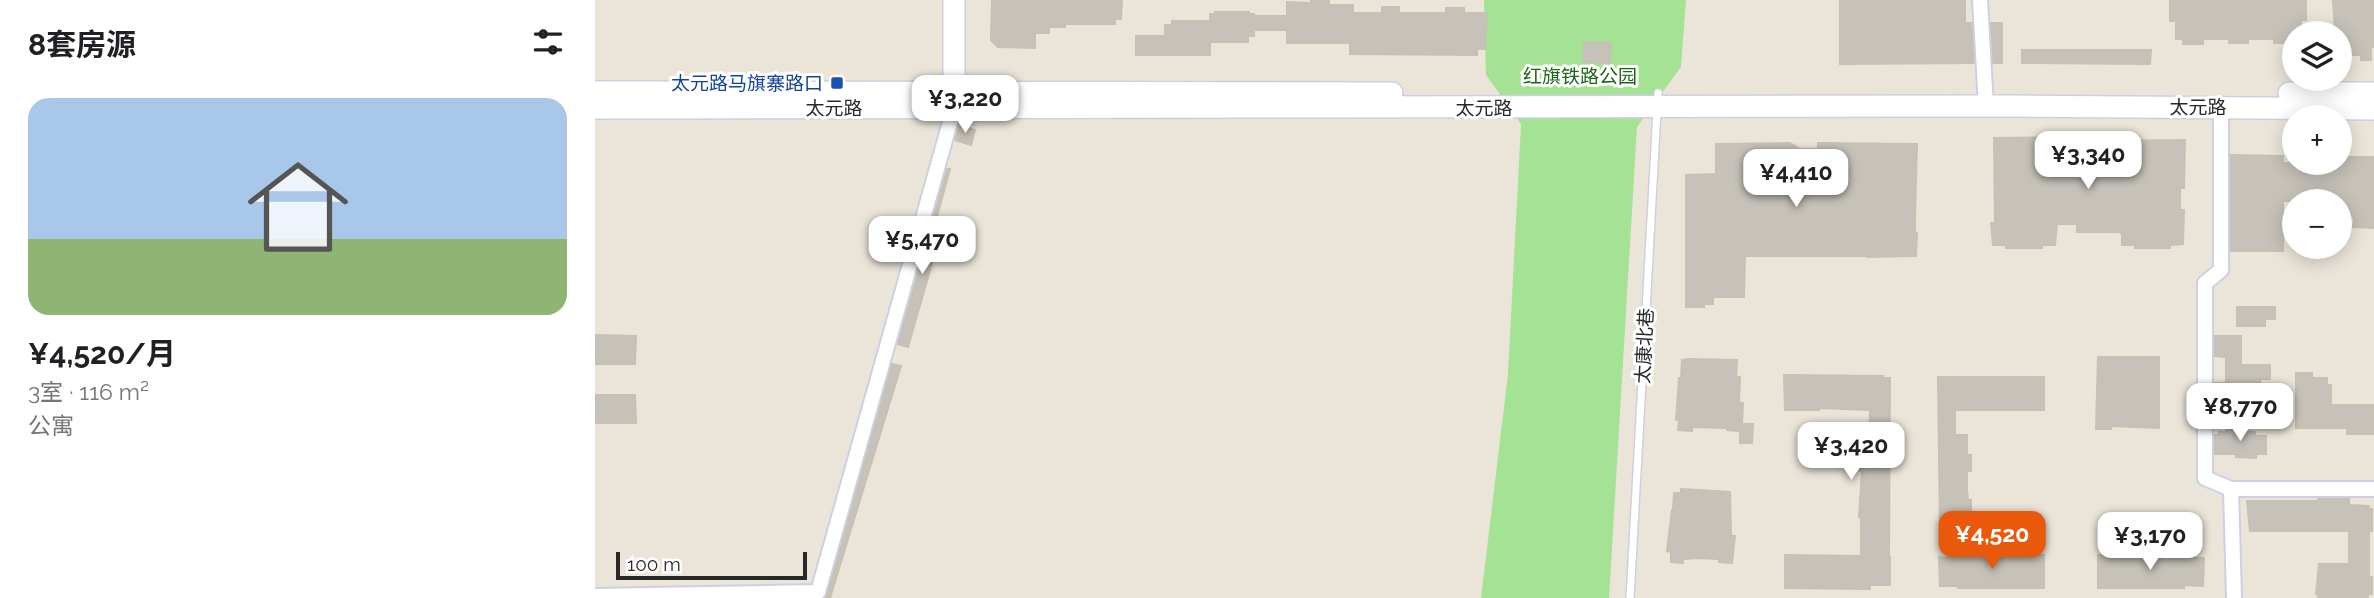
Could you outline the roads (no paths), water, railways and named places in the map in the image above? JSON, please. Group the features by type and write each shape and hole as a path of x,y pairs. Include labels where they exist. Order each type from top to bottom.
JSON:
{"main road":[{"path":"942,0 948,100"},
{"path":"948,100 954,0"},
{"name":"太元路","path":"595,92 948,100 1986,100 2374,93"},
{"name":"太元路","path":"595,108 948,100"},
{"name":"太元路","path":"1986,100 2221,107 2374,108"}],"street":[{"path":"1980,0 1986,100"},
{"path":"595,596 818,592 948,100"},
{"path":"2221,107 2221,270 2205,283 2205,478 2231,489 2374,489"},
{"path":"2231,489 2234,598"}],"lane":[{"name":"太康北巷","path":"1630,598 1658,100"}],"place":[{"name":"太元路马旗寨路口","path":"837,83"}],"park label":[{"name":"红旗铁路公园","path":"1580,76"}]}
